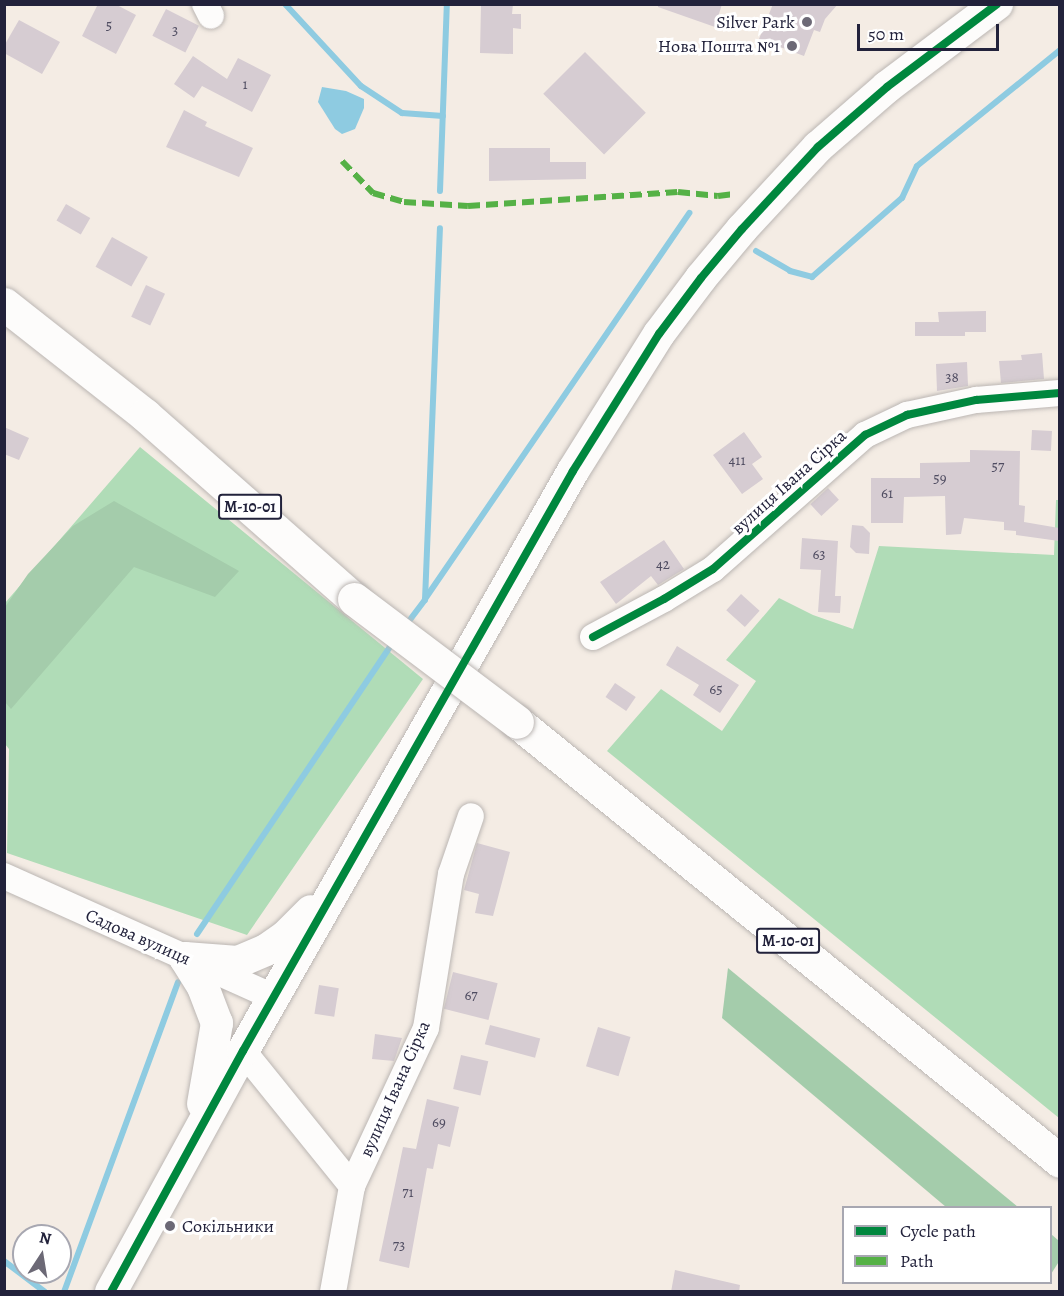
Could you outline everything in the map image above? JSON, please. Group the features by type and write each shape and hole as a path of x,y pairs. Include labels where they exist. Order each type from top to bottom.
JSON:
{"highway":[{"name":"М-10-01","path":"4,304 145,416 354,599 517,722 1059,1161"}],"main road":[{"path":"111,1292 273,997 610,410 701,278 765,203 818,147 887,87 997,4"},
{"path":"185,958 238,962 266,950 286,936 341,880"},
{"path":"185,958 203,987 217,1023 197,1132"}],"street":[{"name":"вулиця Івана Сірка","path":"593,637 664,599 713,569 865,435 907,416 966,402 996,396 1059,393"},
{"name":"вулиця Івана Сірка","path":"333,1292 352,1186 426,1028 451,874 471,816"},
{"name":"Садова вулиця","path":"4,876 273,997"},
{"path":"243,1051 352,1186"}],"green space":[{"path":"140,447 423,679 247,935 7,853 9,749 5,744 5,603"},
{"path":"1056,500 1059,500 1059,1118 607,751 661,689 722,731 756,681 726,660 779,598 813,615 853,629 879,546 1054,555"},
{"path":"114,501 239,571 215,597 134,567 11,709 5,702 5,607 28,574 73,526"},
{"path":"728,968 1017,1206 945,1206 722,1018"},
{"path":"1052,1235 1059,1241 1060,1260 1052,1272"}],"water":[{"path":"322,87 346,91 364,99 364,108 355,129 342,134 335,129 318,102"}],"building":[{"path":"98,4 115,4 136,15 116,54 82,36"},
{"path":"481,4 513,4 512,14 521,14 521,29 513,28 513,54 480,53"},
{"path":"658,4 722,4 715,27 658,7"},
{"path":"773,4 838,4 825,19 820,32 814,30 804,56 759,39"},
{"path":"166,9 199,26 185,53 152,36"},
{"path":"19,20 60,42 42,74 4,53 4,46"},
{"path":"585,52 646,113 604,155 543,94"},
{"path":"193,56 227,79 238,58 271,75 252,112 202,86 194,98 174,84"},
{"path":"184,110 207,122 205,126 253,148 239,177 166,147"},
{"path":"489,148 550,148 550,162 586,162 586,179 489,181"},
{"path":"66,204 90,218 81,234 56,220"},
{"path":"112,237 148,257 131,287 96,267"},
{"path":"146,285 165,294 150,326 131,317"},
{"path":"986,311 986,332 965,332 965,336 915,336 915,322 939,322 938,312"},
{"path":"1042,353 1044,379 1001,383 999,361 1022,360 1021,355"},
{"path":"967,362 968,386 937,391 936,364"},
{"path":"4,427 29,438 19,460 4,454"},
{"path":"1032,430 1052,431 1051,451 1031,450"},
{"path":"744,432 762,457 752,464 763,479 742,494 713,455"},
{"path":"970,450 1020,451 1019,505 1025,506 1024,522 1059,528 1059,541 1016,535 1016,531 1004,530 1004,522 964,518 961,534 946,535 945,496 904,497 903,523 871,523 871,478 920,478 920,463 970,462"},
{"path":"828,488 839,500 821,516 810,504"},
{"path":"852,525 863,526 870,533 869,554 856,553 850,547"},
{"path":"802,538 838,541 835,596 841,596 840,613 818,612 821,570 800,569"},
{"path":"664,540 684,569 658,585 651,576 616,604 600,582"},
{"path":"741,594 760,611 745,627 726,610"},
{"path":"677,646 739,685 720,713 693,695 699,685 666,665"},
{"path":"615,683 636,697 626,711 605,697"},
{"path":"477,843 510,852 493,916 475,913 479,894 464,890"},
{"path":"453,972 498,983 488,1020 444,1009"},
{"path":"319,985 339,988 334,1017 314,1014"},
{"path":"490,1025 540,1038 535,1058 485,1044"},
{"path":"598,1027 631,1037 619,1076 586,1066"},
{"path":"375,1034 402,1038 394,1061 372,1059"},
{"path":"461,1055 488,1061 480,1095 453,1089"},
{"path":"427,1099 459,1107 450,1147 438,1144 433,1169 427,1168 409,1268 379,1261 403,1147 416,1149"},
{"path":"675,1270 740,1285 739,1292 671,1292"}],"waterway":[{"path":"285,4 361,86 402,113 443,116"},
{"path":"440,191 447,4"},
{"path":"756,251 790,271 812,277 902,198 917,166 1060,50"},
{"path":"425,599 689,213"},
{"path":"406,625 425,600 440,228"},
{"path":"197,934 394,641"},
{"path":"64,1292 178,982"},
{"path":"4,1261 45,1292"}],"marked path":[{"path":"342,161 373,193 404,202 468,206 678,192 718,196 734,194"}],"cycle path":[{"path":"111,1292 243,1051 573,471 659,334 742,229 818,147 887,87 997,4"},
{"path":"593,637 664,599 713,569 865,435 907,415 976,400 1060,393"}],"place":[{"name":"Silver Park","path":"807,22"},
{"name":"Нова Пошта №1","path":"792,46"},
{"name":"Сокільники","path":"170,1226"}]}
